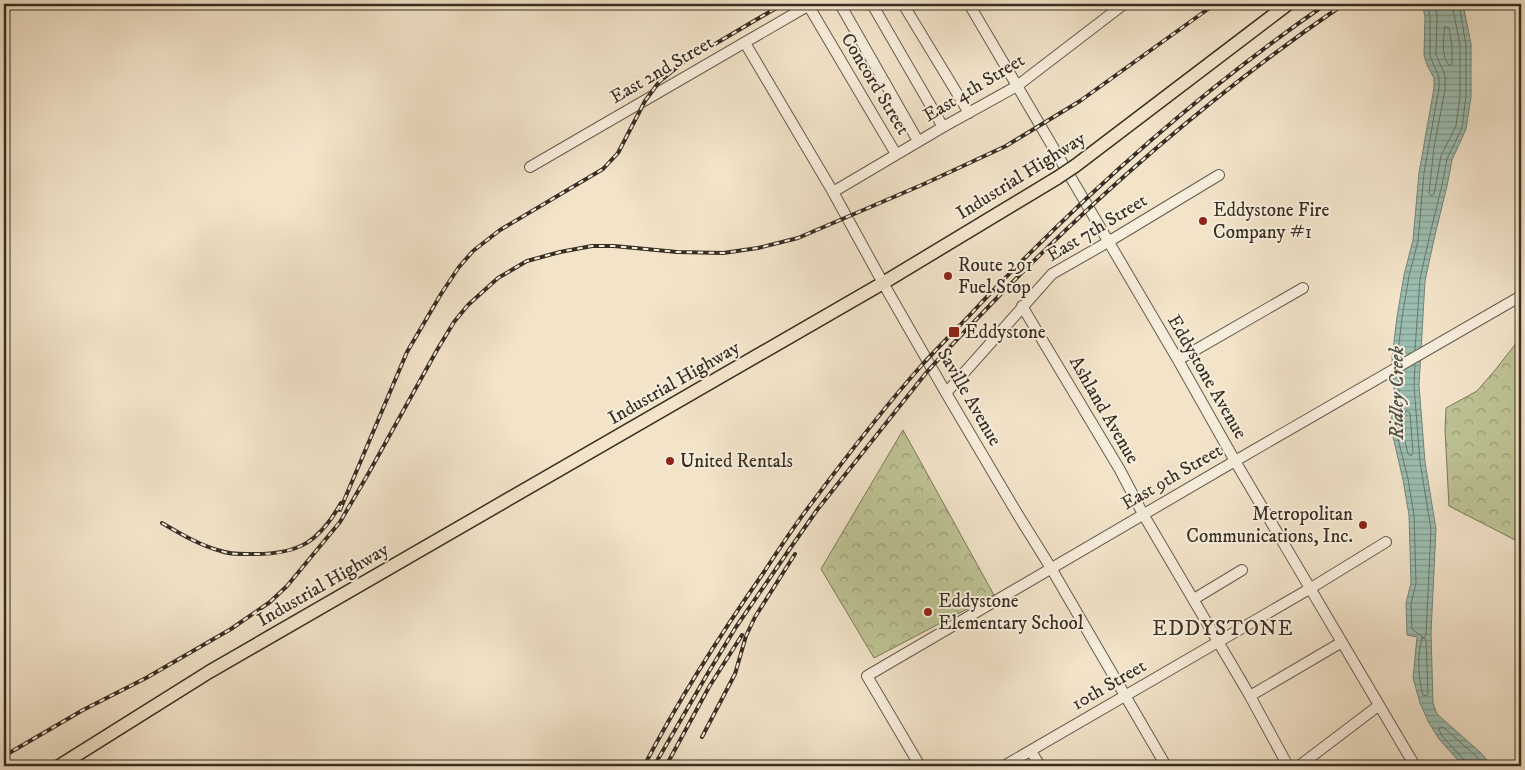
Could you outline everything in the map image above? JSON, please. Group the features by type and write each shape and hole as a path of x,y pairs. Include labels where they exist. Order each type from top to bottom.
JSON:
{"main road":[{"name":"Industrial Highway","path":"59,766 209,672 883,283 1057,178 1091,155 1288,4"}],"street":[{"path":"840,4 918,141"},
{"path":"872,4 943,127"},
{"path":"904,4 969,113"},
{"name":"Eddystone Avenue","path":"969,4 1311,588 1378,706 1415,766"},
{"name":"East 4th Street","path":"834,192 918,141 1017,86 1124,4"},
{"name":"East 2nd Street","path":"530,167 810,5"},
{"name":"Concord Street","path":"810,5 896,154"},
{"name":"Saville Avenue","path":"745,43 834,192 946,393 1051,568 1166,766"},
{"name":"East 7th Street","path":"946,393 1052,274 1219,176"},
{"path":"1178,360 1303,288"},
{"name":"East 9th Street","path":"920,766 867,676 1521,296"},
{"name":"Ashland Avenue","path":"1022,306 1120,470 1143,514 1250,696 1288,766"},
{"name":"10th Street","path":"1004,766 1311,588 1386,542"},
{"path":"1194,599 1242,570"},
{"path":"1250,696 1342,642"},
{"path":"1298,766 1378,706"},
{"path":"1031,750 1040,766"}],"green space":[{"path":"1521,337 1521,543 1449,506 1445,430 1446,408 1477,391"},
{"path":"903,430 994,595 874,658 821,569"}],"water":[{"name":"Ridley Creek","path":"1422,4 1463,4 1471,44 1471,97 1466,129 1452,160 1425,281 1419,385 1425,462 1436,529 1431,633 1433,703 1437,714 1481,753 1492,766 1463,766 1439,739 1420,703 1413,678 1417,637 1407,635 1406,603 1411,583 1409,515 1392,432 1395,431 1390,423 1395,406 1392,358 1397,317 1404,275 1413,240 1419,173 1434,88 1434,78 1424,56 1425,16"}],"railway":[{"path":"340,510 407,352 441,294 459,267 473,251 500,230 603,169 618,153 645,101 659,82 681,64 783,4"},
{"path":"4,756 83,710 146,678 231,629 270,602 287,586 340,522 454,322 468,305 498,278 527,261 592,246 723,253 758,248 798,238 924,184 1006,146 1080,101 1215,4"},
{"path":"644,766 671,716 701,668 793,529 864,434 921,366 1062,221 1146,144 1234,71 1326,4"},
{"path":"654,766 736,627 789,550 817,510 934,364 1036,259 1119,180 1206,106 1344,4"},
{"path":"162,523 213,549 225,552 238,554 284,552 296,548 316,536 341,503"},
{"path":"702,737 735,674 746,636 755,617 795,554"},
{"path":"666,766 709,687 742,635"}],"place":[{"name":"Eddystone Fire Company #1","path":"1203,221"},
{"name":"Route 291 Fuel Stop","path":"948,276"},
{"name":"Eddystone","path":"954,332"},
{"name":"United Rentals","path":"670,461"},
{"name":"Metropolitan Communications, Inc.","path":"1363,525"},
{"name":"Eddystone Elementary School","path":"928,612"}],"district":[{"name":"EDDYSTONE","path":"1223,629"}]}
